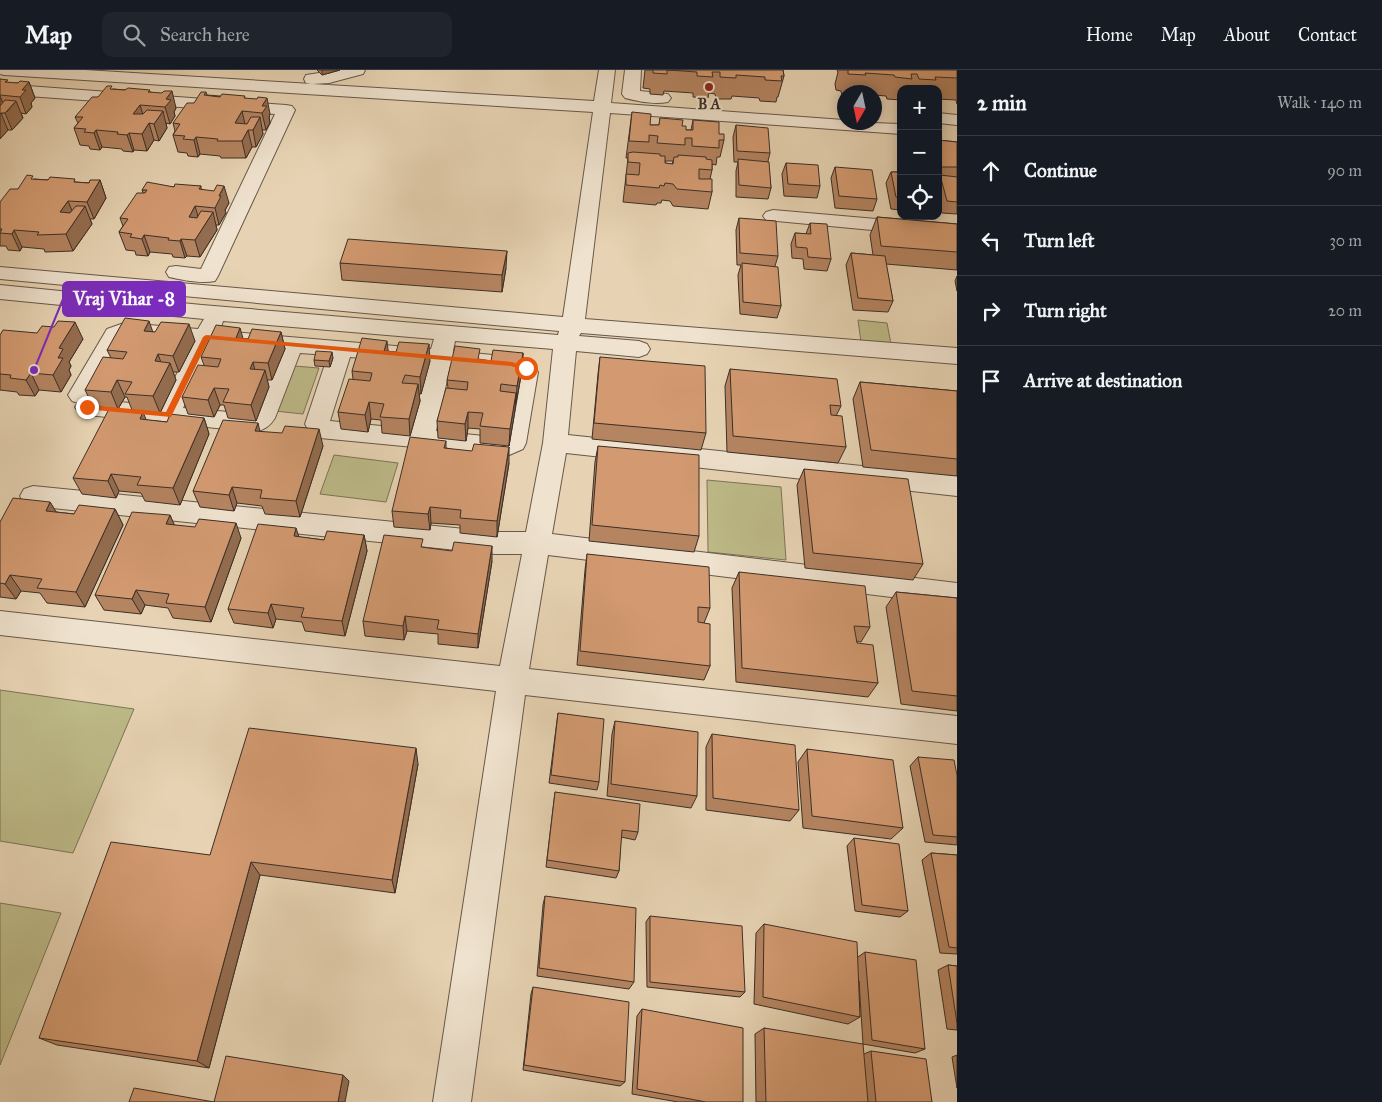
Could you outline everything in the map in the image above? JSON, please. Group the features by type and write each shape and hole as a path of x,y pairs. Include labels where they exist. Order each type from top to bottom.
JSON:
{"street":[{"path":"4,70 602,107 807,115 837,112"},
{"path":"248,71 255,76 317,80 357,70"},
{"path":"452,1102 512,680 555,443 607,70"},
{"path":"633,70 630,92 636,96 807,115 897,129"},
{"path":"0,89 286,110 208,276 109,265"},
{"path":"882,114 897,115"},
{"path":"942,118 957,120"},
{"path":"942,132 957,134"},
{"path":"772,216 957,232"},
{"path":"0,273 255,295 569,334 957,374"},
{"path":"0,292 217,314 445,333 569,334 957,356"},
{"path":"244,316 255,295"},
{"path":"124,330 136,306"},
{"path":"168,415 217,314"},
{"path":"320,322 301,346 260,421 251,423 168,415 84,401 115,334 124,330 206,337 301,346 341,350 512,364 526,368 527,372 514,443 507,447 323,430 317,427 341,350"},
{"path":"422,439 445,333"},
{"path":"555,443 957,486"},
{"path":"33,496 495,543 536,543 957,594"},
{"path":"0,623 957,732"}],"shaded area":[{"path":"858,320 887,323 891,344 861,342"},
{"path":"282,365 319,368 303,414 265,410"},
{"path":"334,455 398,463 386,502 320,494"},
{"path":"707,480 781,487 786,560 708,552"},
{"path":"0,690 134,709 73,853 0,841"},
{"path":"0,903 61,913 0,1065"}],"building":[{"path":"653,70 667,70 667,74 653,73"},
{"path":"668,70 783,70 784,76 781,76 782,81 765,80 765,77 736,75 736,78 720,77 720,72 712,72 713,77 697,76 697,72"},
{"path":"848,70 957,70 957,78 935,77 936,80 919,79 917,74 911,74 912,79 895,77 894,75 848,74"},
{"path":"0,79 8,80 5,82 29,82 22,90 26,90 20,97 0,95"},
{"path":"107,86 112,86 110,89 150,90 148,92 162,93 164,91 172,91 166,99 171,100 165,107 140,105 133,114 143,114 147,110 163,111 154,124 149,123 142,134 129,133 127,135 117,134 118,132 96,130 94,133 84,132 86,129 74,128 83,117 75,117 92,97 98,97"},
{"path":"201,92 206,92 204,95 220,97 222,94 245,96 244,98 267,98 262,106 267,106 262,113 242,111 235,123 247,124 251,117 260,117 253,130 248,130 242,141 217,141 218,139 196,137 194,140 183,139 185,136 173,135 180,124 173,123 187,103 194,103"},
{"path":"5,100 16,101 5,113 0,114 0,106"},
{"path":"632,112 651,114 650,125 659,125 660,118 683,120 682,126 686,126 686,130 693,130 693,120 719,122 719,134 724,134 724,140 719,140 719,148 692,146 692,138 685,138 685,145 657,143 658,136 649,135 649,142 629,141"},
{"path":"736,125 768,128 770,153 737,151"},
{"path":"942,140 957,142 957,167 942,167"},
{"path":"628,153 660,154 660,156 665,156 665,163 673,164 674,157 678,157 678,155 706,157 706,159 712,160 712,170 699,169 699,179 712,179 712,192 677,189 673,184 665,183 664,186 660,185 659,188 626,185 626,174 639,175 640,163 628,162"},
{"path":"738,159 769,162 771,188 739,185"},
{"path":"786,163 818,165 820,186 788,184"},
{"path":"835,167 872,170 877,199 839,196"},
{"path":"891,172 897,172 896,197"},
{"path":"27,175 33,176 31,179 48,180 50,177 75,179 74,182 89,183 90,180 100,180 87,202 68,201 60,212 70,213 76,206 85,206 66,234 37,235 39,232 14,230 12,234 0,233 2,229 0,229 0,202 10,189 18,189"},
{"path":"942,175 957,177 957,202 947,201"},
{"path":"147,182 174,187 175,184 201,186 199,189 214,191 217,185 224,186 215,208 195,206 189,217 197,218 201,211 213,212 195,240 168,240 169,238 144,235 142,239 130,237 132,234 119,232 128,219 120,218 137,193 145,193 147,190 142,190"},
{"path":"877,217 957,224 957,252 881,246"},
{"path":"739,218 776,221 778,256 740,253"},
{"path":"810,223 827,224 831,259 808,257 807,248 796,247 795,233 811,234"},
{"path":"348,239 507,251 502,275 340,263"},
{"path":"851,253 885,256 893,301 858,298"},
{"path":"742,263 778,267 781,306 743,302"},
{"path":"125,318 149,321 144,331 155,332 161,322 189,324 173,356 158,354 155,361 170,363 153,396 125,394 132,382 117,380 111,392 85,390 103,357 123,359 127,352 107,350"},
{"path":"58,321 75,322 59,348 63,349 58,358 63,358 53,375 31,373 26,380 10,378 11,375 0,374 0,335 3,330 37,333 42,326 54,327"},
{"path":"216,325 240,328 236,338 248,339 252,329 281,332 268,363 253,362 250,369 265,370 251,405 223,402 229,389 214,388 208,400 182,397 198,365 218,367 221,359 201,357"},
{"path":"362,338 387,341 384,351 396,352 399,342 429,344 420,377 405,375 402,383 418,384 409,419 380,417 384,404 369,402 365,415 338,412 349,379 370,381 372,373 352,371"},
{"path":"455,346 480,349 478,359 491,361 493,350 523,353 517,386 501,384 500,391 516,393 510,429 480,426 483,413 468,412 465,424 437,421 446,388 467,390 468,382 447,380"},
{"path":"316,351 332,352 329,361 314,360"},
{"path":"600,357 705,366 706,433 594,423"},
{"path":"730,369 837,379 841,406 830,405 831,415 842,416 846,447 733,436"},
{"path":"860,382 957,391 957,459 871,450"},
{"path":"109,409 143,412 140,419 167,422 170,414 204,418 173,488 137,485 141,477 111,474 108,481 73,478"},
{"path":"223,420 258,423 255,431 282,433 285,426 319,429 296,501 260,498 262,490 232,487 229,495 193,491"},
{"path":"410,437 446,441 444,448 472,451 474,444 509,447 497,521 460,518 461,510 430,507 428,514 392,511"},
{"path":"598,446 699,455 699,536 592,525"},
{"path":"804,469 908,479 923,564 813,553"},
{"path":"13,498 50,502 46,511 74,514 79,505 115,509 76,592 37,588 42,579 10,575 5,584 0,583 0,522"},
{"path":"132,512 170,515 166,524 195,527 199,519 236,523 205,607 166,603 169,594 136,590 132,599 95,595"},
{"path":"258,524 296,528 294,536 324,540 327,531 364,535 342,621 301,617 304,608 271,604 268,613 228,609"},
{"path":"384,535 423,539 421,547 452,551 454,542 492,546 478,634 437,629 439,620 405,616 403,626 363,621"},
{"path":"587,554 709,567 710,608 698,607 698,622 710,624 710,666 580,651"},
{"path":"739,572 865,586 870,627 854,626 857,643 873,645 878,683 742,668"},
{"path":"896,592 957,598 957,696 912,691"},
{"path":"558,713 604,719 599,782 551,775"},
{"path":"615,721 698,732 697,796 611,784"},
{"path":"249,728 416,748 392,880 251,862 197,1061 39,1038 111,842 210,855"},
{"path":"712,734 795,745 799,810 713,798"},
{"path":"807,749 893,760 903,828 812,816"},
{"path":"918,757 954,760 957,775 957,837 933,835"},
{"path":"555,792 640,804 638,832 622,830 619,871 547,860"},
{"path":"854,838 899,844 908,911 862,905"},
{"path":"931,853 957,855 957,948 949,947"},
{"path":"545,896 636,908 634,982 539,968"},
{"path":"650,916 742,926 745,992 650,982"},
{"path":"764,924 857,942 860,1017 763,997"},
{"path":"865,952 916,960 925,1049 872,1040"},
{"path":"948,965 957,966 957,1023"},
{"path":"533,987 629,1002 625,1082 524,1065"},
{"path":"642,1009 743,1028 743,1102 706,1102 637,1089"},
{"path":"764,1028 863,1044 868,1102 766,1102"},
{"path":"871,1051 926,1059 932,1102 876,1102"},
{"path":"226,1056 343,1075 338,1102 214,1102"},
{"path":"134,1088 214,1102 129,1102"}],"place":[{"name":"B A","path":"709,87"},
{"name":"Vraj Vihar -8","path":"34,370"}],"route":[{"path":"87,407 168,415 206,337 512,364 526,368"}]}
